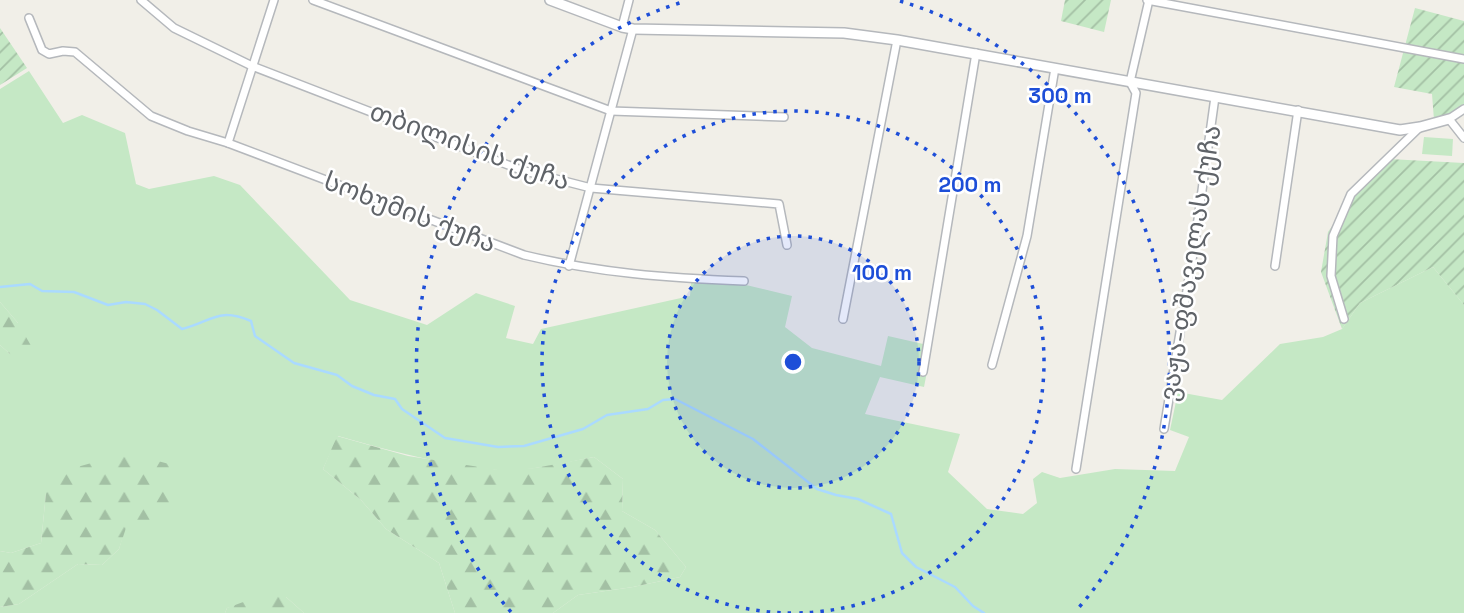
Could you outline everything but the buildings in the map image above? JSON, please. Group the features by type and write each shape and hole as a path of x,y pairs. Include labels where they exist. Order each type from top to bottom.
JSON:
{"street":[{"name":"თბილისის ქუჩა","path":"141,0 174,27 252,66 521,170 591,188 779,204 786,245"},
{"path":"228,143 274,0"},
{"path":"313,0 611,111 784,117"},
{"path":"550,0 633,29 844,33 897,40 1400,130 1449,118 1464,109"},
{"path":"622,27 629,0"},
{"path":"1076,469 1136,93 1130,82 1148,0 1464,59"},
{"name":"სოხუმის ქუჩა","path":"29,18 42,50 49,54 75,52 151,116 524,256 569,266 662,278 744,281"},
{"path":"569,266 633,29"},
{"path":"843,318 897,40"},
{"path":"923,372 976,54"},
{"path":"992,365 1027,236 1055,68"},
{"name":"ვაჟა-ფშაველას ქუჩა","path":"1164,429 1194,248 1215,97"},
{"path":"1275,266 1298,110"},
{"path":"1449,118 1464,138"},
{"path":"1344,319 1331,275 1333,236 1350,194 1420,127"}],"green space":[{"path":"1065,0 1111,0 1104,32 1061,21"},
{"path":"1415,8 1464,21 1464,106 1450,116 1434,120 1432,94 1394,87"},
{"path":"0,28 27,68 0,85"},
{"path":"29,71 63,123 82,115 125,133 136,184 149,189 214,176 240,185 350,300 427,325 476,293 515,306 506,338 533,344 541,329 690,296 691,283 746,285 792,296 785,327 812,348 881,366 888,336 932,346 924,387 880,377 865,414 960,434 948,472 987,509 1023,514 1037,503 1033,479 1042,472 1060,478 1115,469 1175,471 1189,437 1170,430 1178,392 1222,400 1280,344 1323,337 1342,329 1360,303 1433,267 1464,305 1464,613 553,613 578,595 680,577 686,567 655,530 622,511 623,479 594,457 534,468 497,470 417,457 338,436 323,469 361,500 386,529 439,563 455,613 304,613 286,597 227,608 225,613 0,613 0,607 19,604 78,564 102,565 119,549 126,525 46,493 41,543 11,553 0,551 0,345 10,354 18,323 0,302 0,89"},
{"path":"1424,137 1453,139 1452,156 1422,154"},
{"path":"1389,159 1464,163 1464,305 1433,267 1360,303 1342,329 1321,272 1328,232 1358,191"},
{"path":"0,302 18,323 38,358 10,354 0,345"},
{"path":"337,436 408,456 499,470 535,468 594,457 623,479 622,511 655,530 686,567 680,577 578,595 553,613 455,613 439,563 386,529 361,500 323,469"},
{"path":"127,453 173,465 176,514 127,525 119,549 102,565 78,564 19,604 0,607 0,551 11,553 41,543 46,493 63,471"},
{"path":"265,594 286,597 304,613 225,613 227,608"}],"waterway":[{"path":"0,287 30,284 42,291 74,292 108,305 126,302 145,304 182,329 223,315 240,317 251,321 255,336 294,363 337,375 352,386 374,395 395,399 402,409 445,438 498,447 524,446 583,429 607,415 648,409 663,400 675,399 753,439 817,489 858,499 891,514 902,553 916,567 955,587 973,606 984,613"}]}
